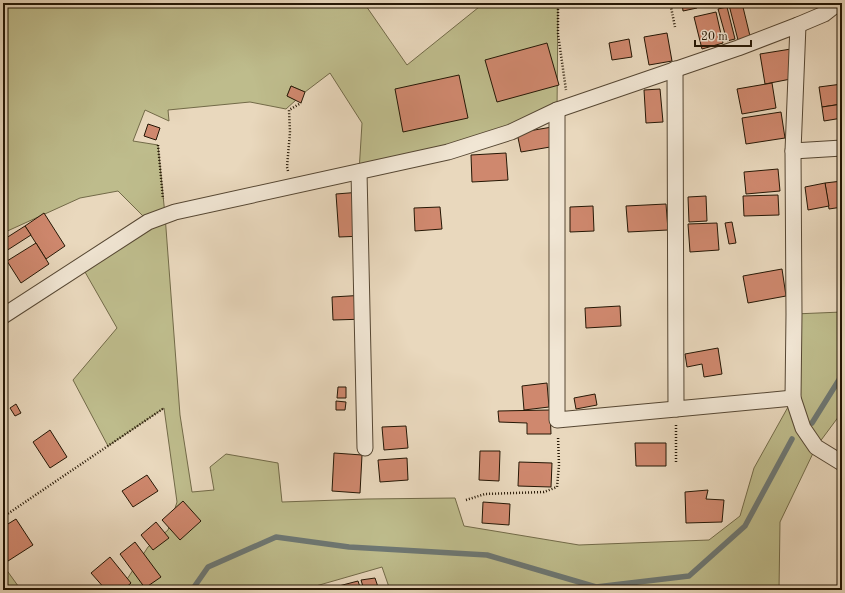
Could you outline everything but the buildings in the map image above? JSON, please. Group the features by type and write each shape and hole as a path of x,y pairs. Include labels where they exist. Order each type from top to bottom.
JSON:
{"street":[{"path":"3,316 148,222 165,215 448,152 487,140 511,132 563,108 798,26 824,14 838,3"},
{"path":"798,26 793,151 793,398 803,428 816,447 842,464"},
{"path":"675,69 676,409"},
{"path":"563,108 557,420 793,398"},
{"path":"793,151 842,148"},
{"path":"359,172 365,448"}],"path":[{"path":"558,3 558,34 563,108"},
{"path":"669,3 672,6 675,27"},
{"path":"294,186 289,176 287,167 290,132 289,110 301,103"},
{"path":"158,145 165,215"},
{"path":"3,517 164,408"},
{"path":"676,409 676,463"},
{"path":"466,500 485,494 544,492 557,487 559,465 557,420"}],"shaded area":[{"path":"3,3 364,3 407,65 484,3 558,3 557,110 532,122 359,172 362,123 330,73 305,92 291,86 287,96 296,100 286,109 250,102 168,110 169,121 145,110 133,141 158,145 165,215 180,415 192,492 214,490 210,467 226,454 278,463 282,502 455,498 464,526 579,545 709,540 740,516 754,468 793,398 794,314 842,312 842,412 816,447 780,522 779,590 390,590 382,567 302,590 120,590 148,547 168,530 177,502 164,408 108,446 73,380 117,328 81,265 148,221 118,191 80,198 3,233"},
{"path":"3,565 21,590 3,590"}],"waterway":[{"path":"812,423 842,375"},
{"path":"192,590 208,567 276,537 349,547 487,555 596,587 689,576 745,526 792,439"}]}
